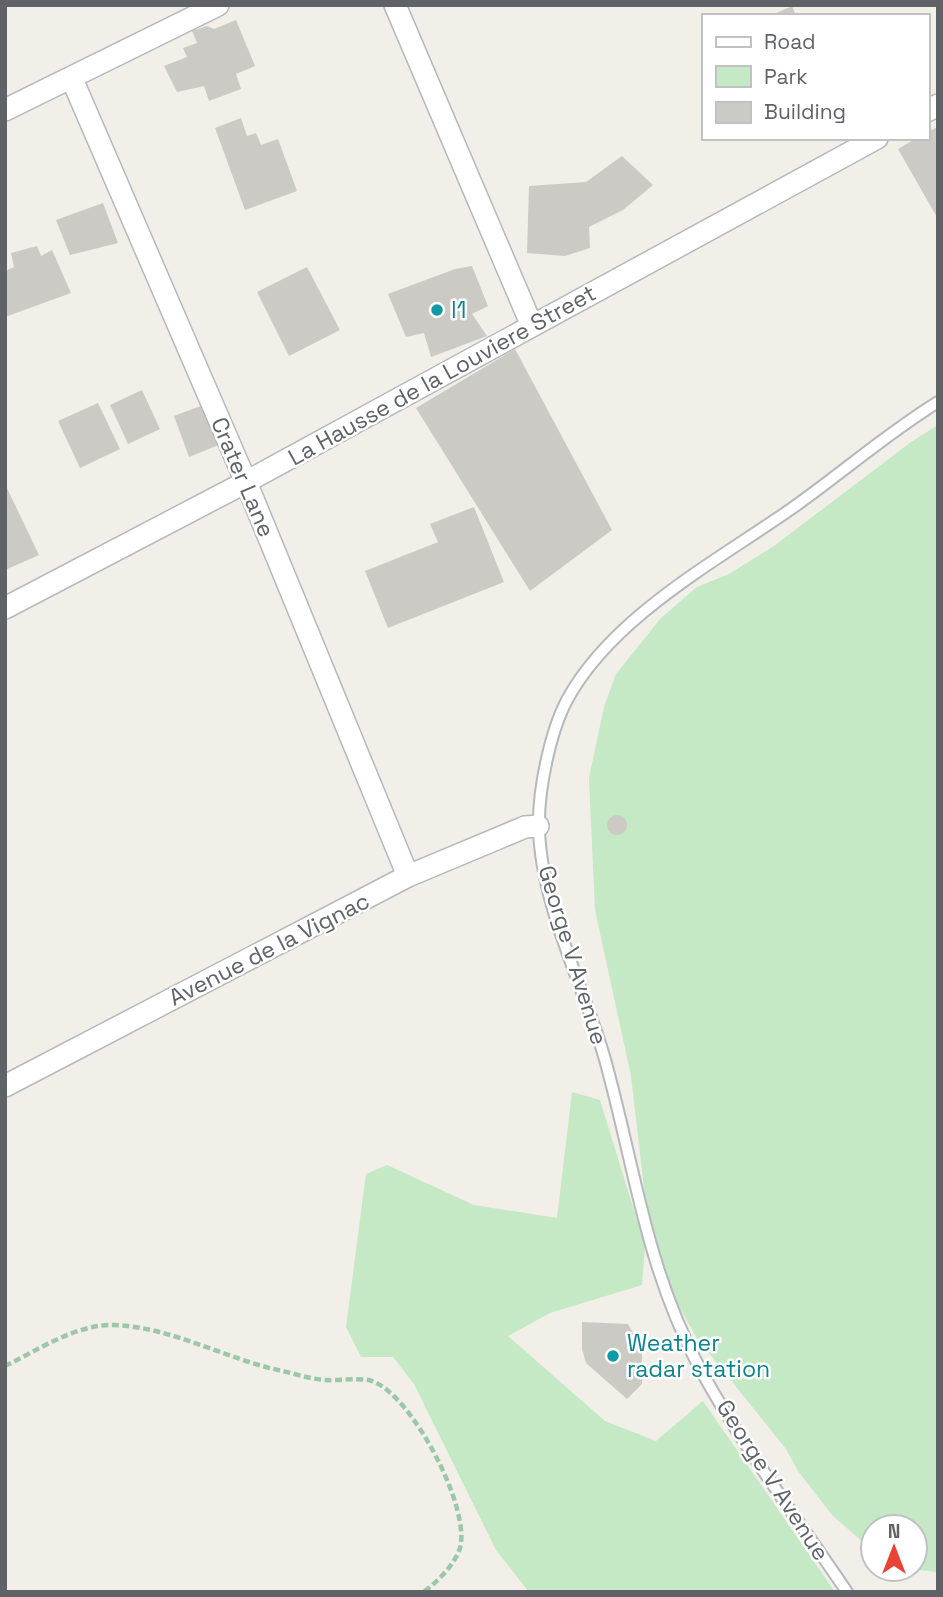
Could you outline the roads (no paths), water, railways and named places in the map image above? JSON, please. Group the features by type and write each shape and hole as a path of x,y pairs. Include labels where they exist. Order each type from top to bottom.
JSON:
{"street":[{"path":"5,110 218,5"},
{"path":"395,5 532,326"},
{"name":"Crater Lane","path":"72,79 246,482 408,876"},
{"name":"La Hausse de la Louviere Street","path":"5,608 246,482 873,140"},
{"name":"Avenue de la Vignac","path":"5,1086 408,876 524,827 538,826"}],"lane":[{"name":"George V Avenue","path":"847,1592 697,1362 665,1290 647,1238 604,1056 545,878 538,826 547,758 566,703 592,661 642,614 906,422 938,402"}],"place":[{"name":"l1","path":"437,310"},
{"name":"Weather radar station","path":"613,1356"}]}
